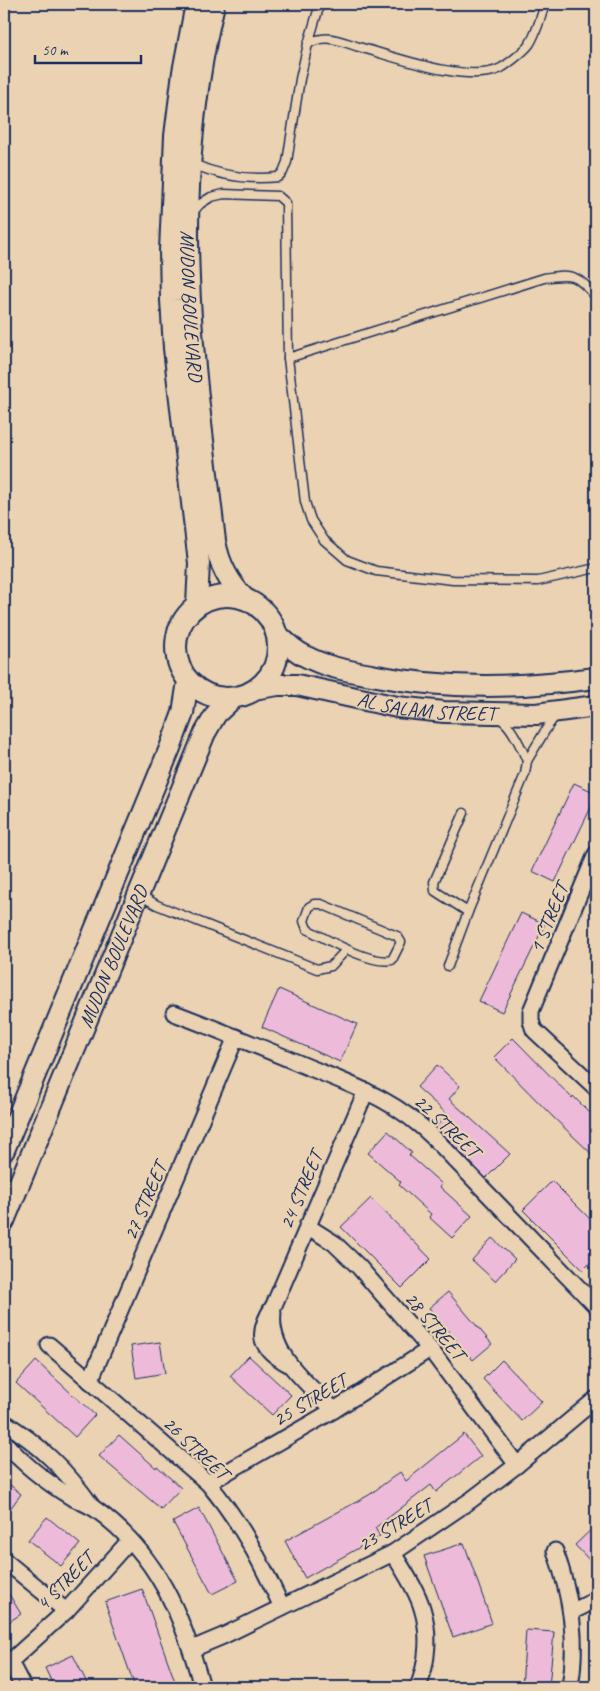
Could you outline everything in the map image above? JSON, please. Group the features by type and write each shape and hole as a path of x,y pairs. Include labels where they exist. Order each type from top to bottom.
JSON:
{"street":[{"name":"MUDON BOULEVARD","path":"196,4 183,72 175,136 170,300 198,549 197,606"},
{"name":"MUDON BOULEVARD","path":"214,4 198,88 191,164 188,218 191,317 217,554 228,579 245,599"},
{"path":"229,596 245,599 260,607 271,620 278,635 279,654 272,673 260,688 247,695 232,699 216,698 200,692 188,681 179,666 176,641 185,618 197,606 212,598 229,596"},
{"name":"AL SALAM STREET","path":"278,635 298,652 321,663 397,680 448,686 499,687 550,684 596,678"},
{"name":"MUDON BOULEVARD","path":"4,1150 170,748 183,713 188,681"},
{"name":"AL SALAM STREET","path":"260,688 278,685 297,685 397,707 444,712 491,714 559,712 596,706"},
{"name":"MUDON BOULEVARD","path":"4,1221 210,723 232,699"},
{"name":"1 STREET","path":"596,854 539,996 539,1011 542,1025 552,1046 596,1088"},
{"name":"22 STREET","path":"174,1013 366,1091 403,1111 420,1124 596,1306"},
{"name":"27 STREET","path":"90,1381 236,1037"},
{"name":"24 STREET","path":"334,1410 290,1366 274,1337 272,1328 274,1305 366,1091"},
{"name":"28 STREET","path":"307,1226 334,1243 347,1254 430,1349 517,1465"},
{"name":"26 STREET","path":"49,1345 208,1483 228,1507 251,1543 282,1607"},
{"name":"25 STREET","path":"208,1483 334,1410 430,1349"},
{"name":"23 STREET","path":"192,1649 223,1636 393,1553 471,1500 517,1465 596,1399"},
{"path":"4,1422 54,1460 78,1487 93,1508"},
{"path":"4,1442 40,1476 73,1498 93,1508 117,1526 130,1540 150,1565 167,1591 181,1619 192,1649 202,1687"},
{"path":"40,1476 54,1460"},
{"name":"4 STREET","path":"7,1664 66,1611 105,1570 130,1540"},
{"path":"555,1551 567,1590 571,1612 574,1652 570,1687"},
{"path":"393,1553 422,1607 427,1630 427,1653 423,1676 418,1687"},
{"path":"4,1560 66,1611"},
{"path":"571,1612 596,1600"},
{"path":"7,1664 23,1687"}],"lane":[{"path":"191,164 211,172 236,176 265,178 278,177 282,174 287,162 300,79 320,4"},
{"path":"308,44 317,39 334,40 424,65 453,71 481,73 500,68 529,46 546,4"},
{"path":"188,218 200,204 211,197 224,194 278,196 286,203 288,358 305,502 311,520 324,540 346,560 376,571 453,580 538,581 596,568"},
{"path":"288,358 544,278 565,274 581,280 596,297"},
{"path":"448,966 468,912 525,774 527,761 548,726 559,712"},
{"path":"491,714 504,721 520,743 527,761"},
{"path":"464,814 434,882 435,891 468,912"},
{"path":"138,894 157,905 317,969 331,966 346,950"},
{"path":"314,904 320,904 397,936 401,942 392,960 385,962 346,950 307,929 304,922 309,907 314,904"}],"building":[{"path":"574,783 596,793 596,797 555,882 532,871"},
{"path":"521,913 545,924 502,1012 479,1001"},
{"path":"279,989 357,1024 340,1062 262,1027"},
{"path":"513,1038 572,1098 573,1096 596,1119 596,1158 494,1057"},
{"path":"437,1065 460,1086 449,1099 510,1154 486,1178 436,1127 447,1114 417,1087"},
{"path":"388,1131 412,1153 409,1155 442,1184 440,1187 472,1216 452,1238 429,1217 431,1214 399,1185 401,1182 368,1153"},
{"path":"552,1181 596,1225 596,1257 583,1270 523,1210"},
{"path":"371,1198 431,1259 402,1288 341,1227"},
{"path":"492,1238 515,1259 495,1281 472,1260"},
{"path":"448,1292 492,1344 473,1360 429,1308"},
{"path":"160,1342 165,1373 136,1378 131,1346"},
{"path":"249,1356 291,1395 272,1415 230,1376"},
{"path":"502,1360 542,1402 522,1421 483,1379"},
{"path":"36,1361 95,1415 75,1437 16,1383"},
{"path":"464,1434 481,1456 436,1492 431,1485 375,1528 380,1536 305,1578 285,1541 369,1495 400,1472 406,1481"},
{"path":"119,1435 181,1488 161,1509 99,1456"},
{"path":"4,1480 21,1494 4,1517"},
{"path":"199,1508 238,1581 212,1594 173,1522"},
{"path":"47,1517 80,1544 61,1566 28,1540"},
{"path":"596,1525 596,1567 575,1545"},
{"path":"464,1543 492,1623 453,1637 424,1556"},
{"path":"4,1586 21,1614 4,1625"},
{"path":"142,1589 177,1687 135,1687 105,1602"},
{"path":"526,1630 554,1632 549,1687 522,1687"},
{"path":"73,1655 87,1683 77,1687 54,1687 45,1668"}]}
